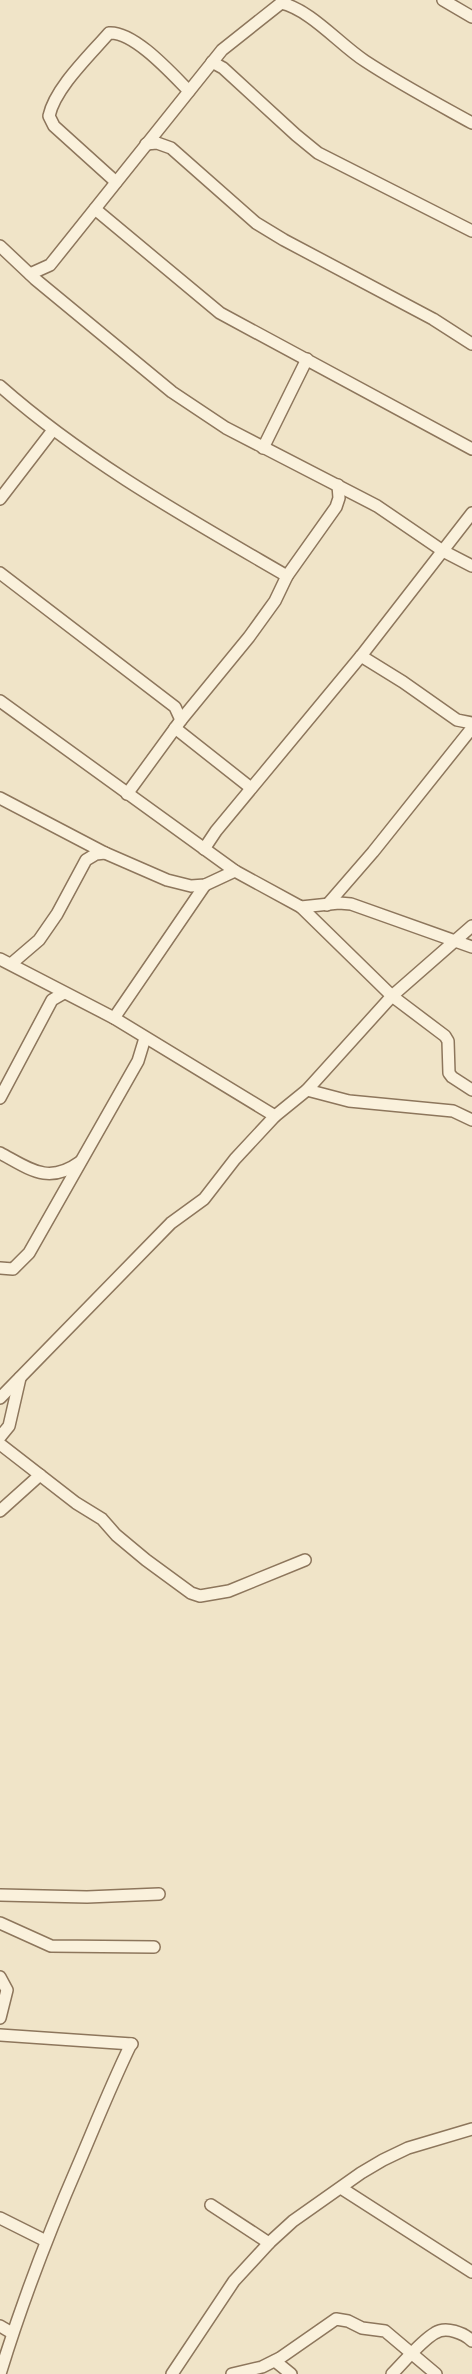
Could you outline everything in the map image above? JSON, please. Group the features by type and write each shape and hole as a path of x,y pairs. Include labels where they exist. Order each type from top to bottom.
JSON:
{"street":[{"path":"443,0 472,17"},
{"path":"30,274 50,265 212,62 233,40 283,2 301,10 364,61 472,123"},
{"path":"116,182 54,126 49,116 51,105 72,77 109,33 114,32 131,39 171,72 189,91"},
{"path":"212,62 223,68 318,153 472,231"},
{"path":"146,144 157,143 171,148 231,202 263,227 433,319 472,344"},
{"path":"95,209 220,313 472,449"},
{"path":"0,248 172,392 226,428 396,518 442,551 472,566"},
{"path":"264,448 307,359"},
{"path":"0,386 53,430 104,465 288,576"},
{"path":"0,499 53,430"},
{"path":"127,794 178,724 249,637 275,601 288,576 336,508 339,498 338,486"},
{"path":"204,850 252,788 361,656 472,513"},
{"path":"0,573 171,704 178,711 178,724 252,788"},
{"path":"361,656 404,682 457,720 472,723"},
{"path":"0,700 204,850 235,871 301,907 392,996 445,1036 448,1041 449,1073 472,1090"},
{"path":"327,905 374,852 472,728"},
{"path":"0,798 104,853 167,880 191,886 205,885 235,871"},
{"path":"5,962 25,953 38,940 57,914 86,860 96,854 104,853"},
{"path":"114,1018 205,885"},
{"path":"301,907 351,904 472,947"},
{"path":"0,1398 171,1223 204,1199 235,1159 275,1116 307,1090 392,996 472,926"},
{"path":"25,953 31,976"},
{"path":"5,962 114,1018 275,1116"},
{"path":"50,985 52,1000"},
{"path":"0,1098 52,1000 64,993"},
{"path":"0,1268 13,1270 29,1253 138,1061 145,1038"},
{"path":"307,1090 349,1101 453,1110 472,1120"},
{"path":"0,1153 43,1174 60,1173 81,1161"},
{"path":"0,1437 9,1426 20,1377"},
{"path":"0,1444 76,1503 102,1519 116,1535 146,1560 191,1593 200,1596 221,1594 305,1560"},
{"path":"0,1511 40,1475"},
{"path":"0,1895 87,1897 159,1894"},
{"path":"0,1923 51,1946 63,1948 154,1947"},
{"path":"0,1977 7,1990 0,2018"},
{"path":"0,2035 131,2044 107,2093 46,2241 12,2333 0,2374"},
{"path":"172,2374 234,2281 269,2243 293,2221 361,2173 399,2152 472,2129"},
{"path":"341,2188 472,2272"},
{"path":"211,2205 269,2243"},
{"path":"0,2218 46,2241"},
{"path":"232,2374 262,2367 275,2361 336,2319 362,2328 385,2332 436,2374"},
{"path":"0,2326 12,2333"},
{"path":"392,2374 435,2332 457,2332 472,2341"},
{"path":"275,2361 291,2374"}]}
